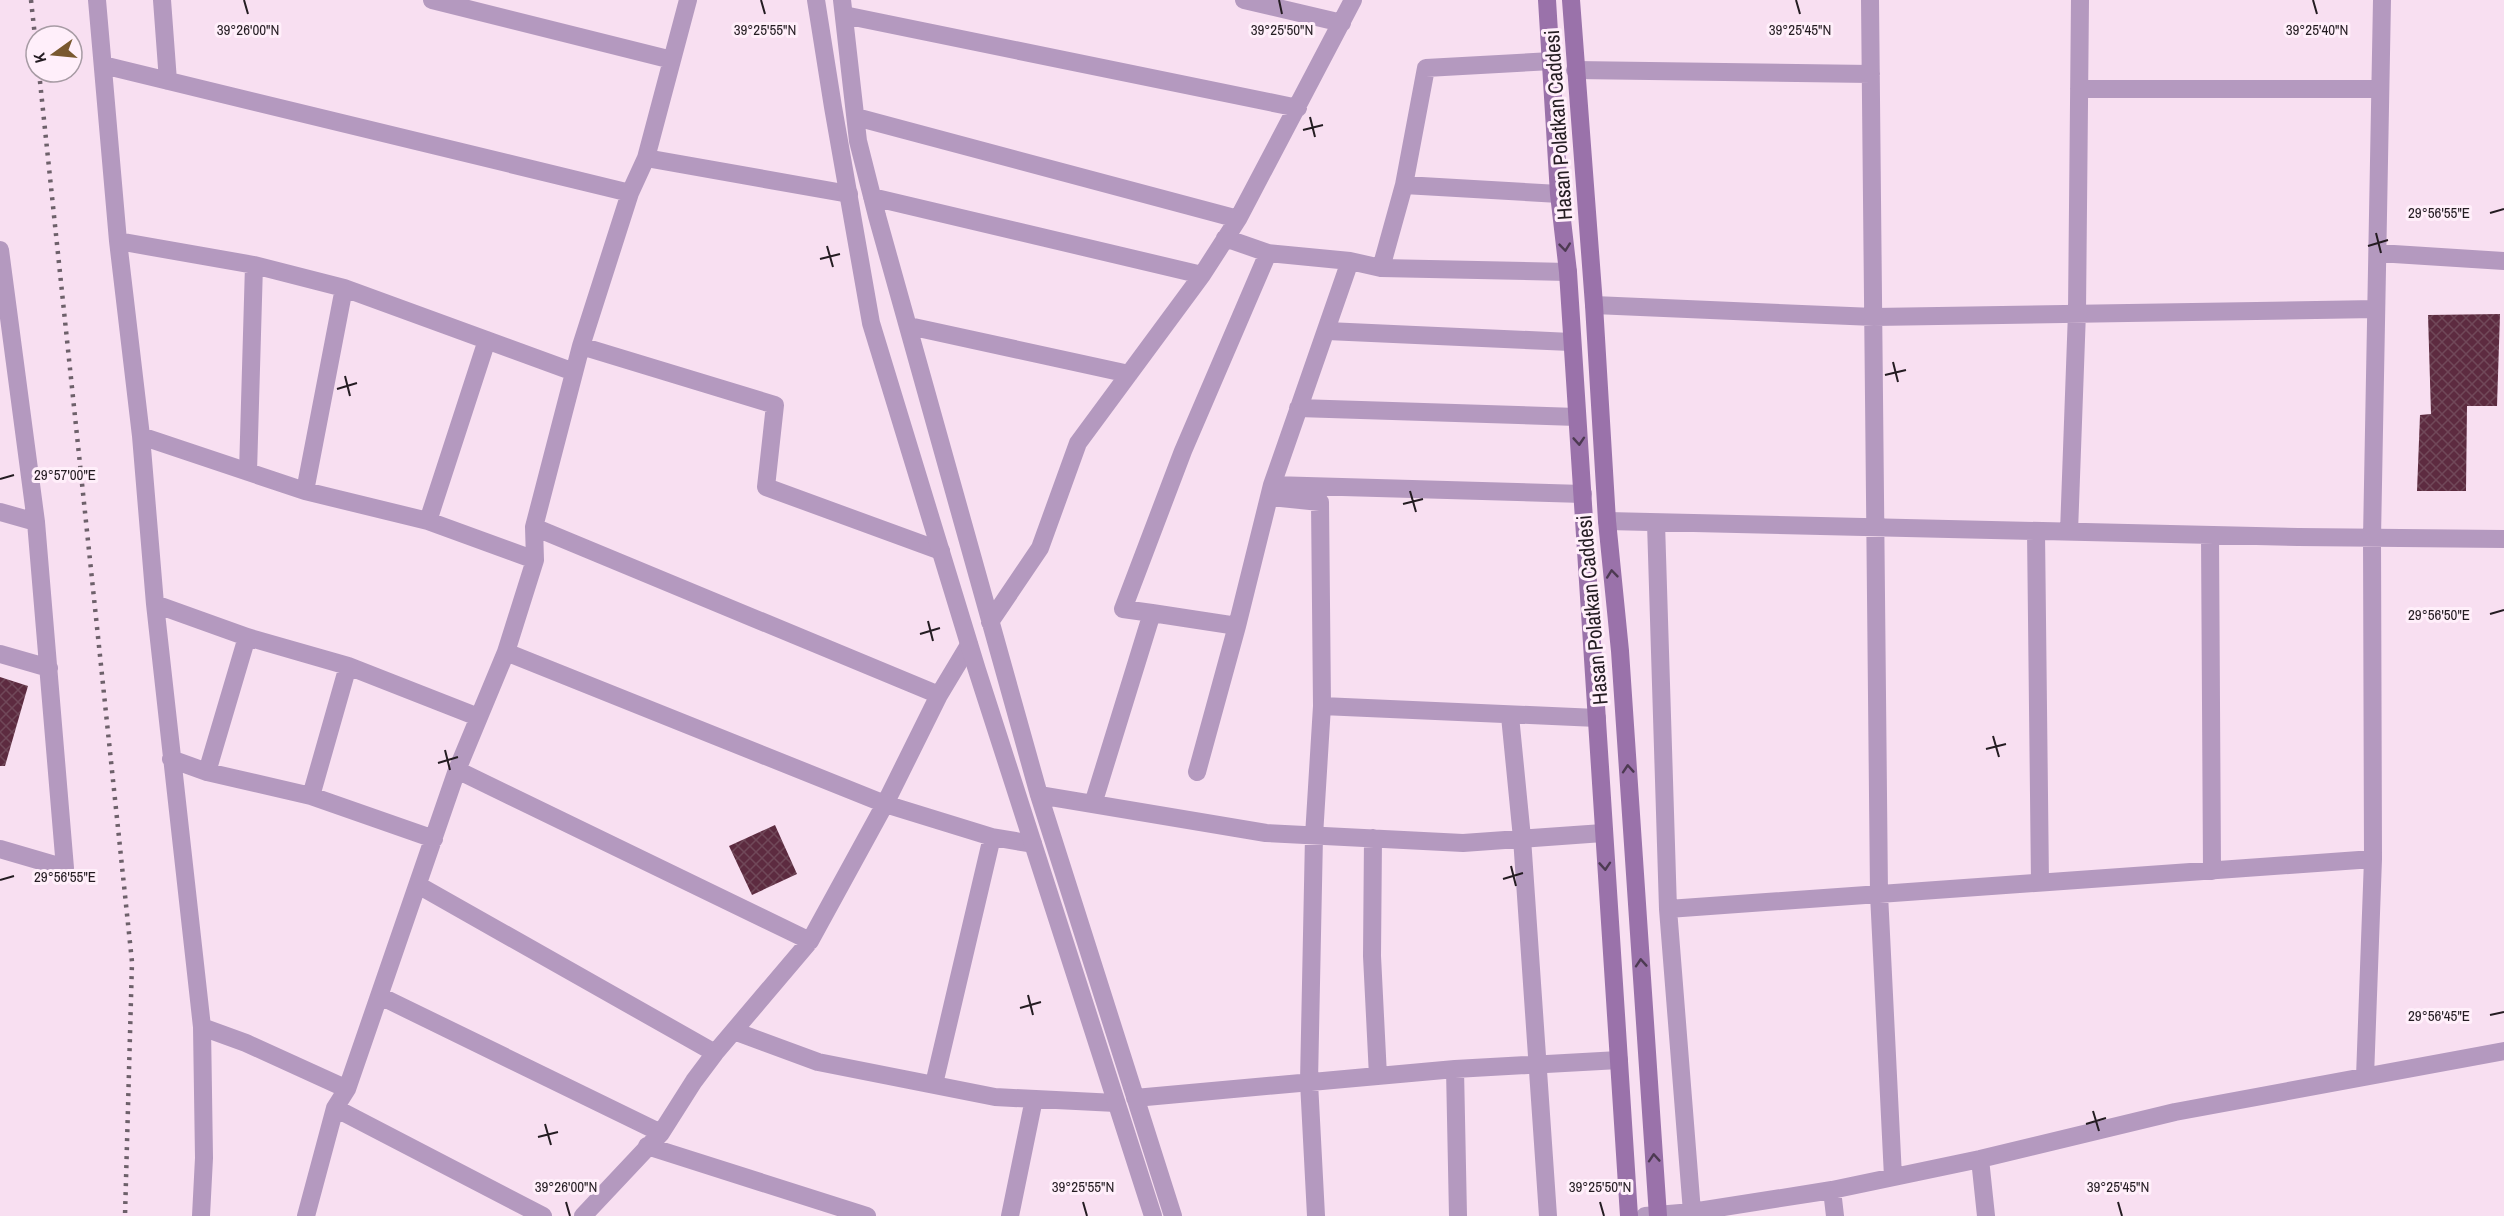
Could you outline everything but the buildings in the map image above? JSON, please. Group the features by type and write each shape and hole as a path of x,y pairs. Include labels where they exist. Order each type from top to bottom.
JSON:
{"main road":[{"name":"Hasan Polatkan Caddesi","path":"1547,0 1559,194 1568,272 1629,1216"},
{"name":"Hasan Polatkan Caddesi","path":"1571,0 1594,305 1607,521 1620,651 1658,1216"}],"street":[{"path":"97,0 118,241 141,436 154,604 201,1027 204,1158 201,1216"},
{"path":"162,0 168,81"},
{"path":"432,0 672,60"},
{"path":"816,0 871,323 969,645 1153,1216"},
{"path":"1244,0 1342,23"},
{"path":"990,621 1040,548 1078,443 1202,275 1238,219 1353,0"},
{"path":"1870,0 1879,894 1893,1178"},
{"path":"2069,532 2077,312 2080,0"},
{"path":"2365,1077 2373,859 2372,538 2382,0"},
{"path":"306,1216 334,1108 347,1089 457,770 477,717 506,652 535,560 534,527 574,372 630,194 646,158 685,1"},
{"path":"1173,1216 1039,795 872,197 858,141 843,8 1298,108"},
{"path":"1381,268 1404,185 1425,68 1552,61"},
{"path":"103,65 630,194"},
{"path":"1575,70 1871,74"},
{"path":"2079,89 2380,89"},
{"path":"856,117 1238,219"},
{"path":"646,158 849,194"},
{"path":"1404,185 1559,194"},
{"path":"872,197 1202,275"},
{"path":"1225,238 1268,253 1350,261 1381,268 1568,272"},
{"path":"118,241 254,265 344,288 574,372"},
{"path":"0,250 36,522 66,868 0,849"},
{"path":"1238,626 1123,609 1183,451 1268,253"},
{"path":"2378,253 2504,261"},
{"path":"1197,772 1238,626 1271,491 1350,261"},
{"path":"248,472 254,265"},
{"path":"305,491 344,288"},
{"path":"1594,305 1874,317 2376,309"},
{"path":"909,326 1129,374"},
{"path":"1327,331 1571,342"},
{"path":"428,521 487,340"},
{"path":"581,346 775,405 766,487 941,551"},
{"path":"1298,408 1577,417"},
{"path":"141,436 305,491 428,521 535,560"},
{"path":"1271,491 1582,494"},
{"path":"1271,491 1320,502 1322,706 1314,836 1309,1082 1316,1216"},
{"path":"0,512 36,522"},
{"path":"1607,521 2210,535 2504,539"},
{"path":"1656,523 1668,909 1692,1212"},
{"path":"534,527 939,695"},
{"path":"2036,531 2040,883"},
{"path":"2210,535 2212,871"},
{"path":"154,604 247,637 348,666 477,717"},
{"path":"1093,804 1152,614"},
{"path":"207,772 247,637"},
{"path":"583,1216 661,1133 715,1053 810,940 885,804 939,695 969,645"},
{"path":"506,652 885,804 992,837 1033,844"},
{"path":"0,654 49,668"},
{"path":"311,796 348,666"},
{"path":"1322,706 1597,718"},
{"path":"1510,716 1522,838 1548,1216"},
{"path":"171,759 207,772 311,796 434,839"},
{"path":"457,770 810,940"},
{"path":"1039,795 1266,833 1463,843 1603,833"},
{"path":"934,1084 992,837"},
{"path":"1373,838 1372,956 1378,1077"},
{"path":"1668,909 2373,859"},
{"path":"418,885 715,1053"},
{"path":"380,996 661,1133"},
{"path":"201,1027 246,1043 347,1089"},
{"path":"734,1031 818,1062 995,1097 1116,1103"},
{"path":"1645,1216 1692,1212 1832,1190 1980,1159 2175,1112 2504,1052"},
{"path":"1135,1098 1455,1069 1619,1060"},
{"path":"1455,1069 1458,1216"},
{"path":"1010,1216 1034,1099"},
{"path":"334,1108 543,1216"},
{"path":"647,1146 867,1216"},
{"path":"1980,1159 1986,1216"},
{"path":"1832,1190 1835,1216"}],"railway":[{"path":"31,0 34,24"},
{"path":"40,84 132,962 125,1216"}]}
